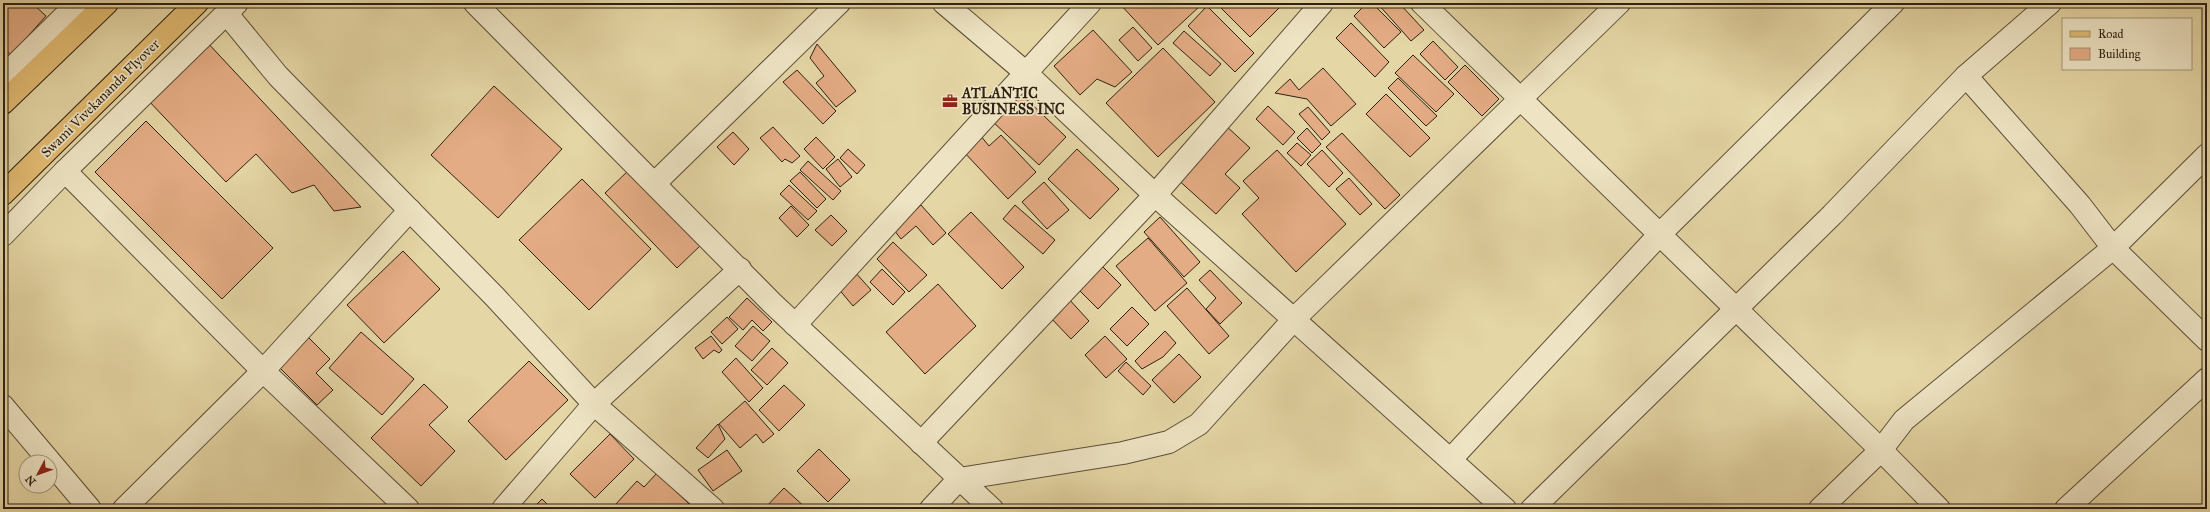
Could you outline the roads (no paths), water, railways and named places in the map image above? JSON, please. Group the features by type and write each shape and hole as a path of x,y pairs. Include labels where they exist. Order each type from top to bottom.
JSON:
{"main road":[{"path":"3,103 107,3"},
{"name":"Swami Vivekananda Flyover","path":"3,194 78,118 197,3"}],"street":[{"path":"475,3 795,325 992,509"},
{"path":"655,183 839,3"},
{"path":"944,3 1025,72 1155,195 1505,509"},
{"path":"795,325 1025,72 1090,3"},
{"path":"921,443 1155,195 1322,3"},
{"path":"1422,3 1522,98 1881,450 1939,509"},
{"path":"932,509 959,479 1123,453 1169,442 1199,424 1294,319 1619,3"},
{"path":"1451,459 1660,234 1893,3"},
{"path":"1532,509 1832,215 1966,76 2050,3"},
{"path":"3,78 69,6"},
{"path":"3,235 65,171 232,9 278,76 495,297 594,404 713,509"},
{"path":"1966,76 2080,205 2113,248 2207,340"},
{"path":"1820,509 1881,450 1904,420 2113,248 2207,155"},
{"path":"65,171 263,371 408,509"},
{"path":"124,509 263,371 410,210"},
{"path":"503,509 594,404 740,269"},
{"path":"2066,509 2207,379"},
{"path":"3,406 90,509"}],"place":[{"name":"ATLANTIC BUSINESS INC","path":"950,101"}]}
